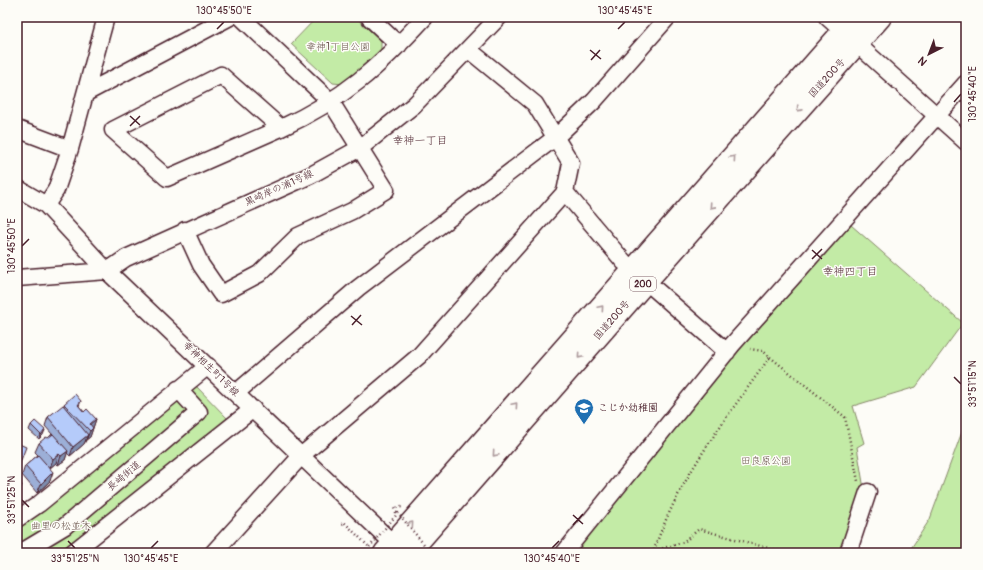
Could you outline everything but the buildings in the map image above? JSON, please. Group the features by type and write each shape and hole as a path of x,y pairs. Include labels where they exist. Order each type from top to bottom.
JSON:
{"highway":[{"name":"国道200号","path":"398,550 639,277 852,31 880,17"}],"street":[{"path":"46,205 56,190 70,149 106,17"},
{"path":"86,93 230,17"},
{"path":"185,230 201,265 222,294 259,274 298,236 352,211 386,190 331,102 241,17"},
{"path":"369,17 399,45"},
{"path":"281,128 221,75 113,130 167,178 281,128 331,102 360,82 399,45 425,17"},
{"name":"黒崎岸の浦1号線","path":"17,278 107,271 126,258 185,230 311,175 360,148 414,105 469,50 499,17"},
{"path":"236,393 358,288 556,137 594,101 668,17"},
{"path":"827,17 852,31 966,142"},
{"path":"213,553 302,455 419,356 565,192 571,163 535,104 469,50"},
{"path":"564,553 729,348 966,83"},
{"path":"17,129 70,149"},
{"name":"幸神相生町1号線","path":"17,188 46,205 107,271 302,455 398,550"},
{"path":"565,192 639,277 729,348"},
{"path":"17,519 39,504 208,366"},
{"name":"長崎街道","path":"20,553 65,526 199,412 178,389"},
{"path":"72,553 253,409"},
{"path":"848,553 864,488"}],"path":[{"path":"729,348 763,351 845,417 864,488"},
{"path":"654,550 664,520 697,460 770,357"},
{"path":"398,550 398,513 398,550"},
{"path":"342,524 344,522 398,550"},
{"path":"647,553 684,542 699,529 786,553"},
{"path":"368,553 366,550 398,550"}],"green space":[{"name":"幸神1丁目公園","path":"317,17 355,17 381,41 381,51 342,84 333,83 291,44"},
{"name":"田良原公園","path":"851,225 963,323 916,387 853,406 864,443 857,447 864,489 842,553 573,553 721,371"},
{"name":"曲里の松並木","path":"196,386 228,419 65,553 17,553 17,526"},
{"path":"966,421 966,553 908,553 930,519"}],"place":[{"name":"こじか幼稚園","path":"584,425"}],"district":[{"name":"幸神一丁目","path":"420,140"},
{"name":"幸神四丁目","path":"850,271"}]}
